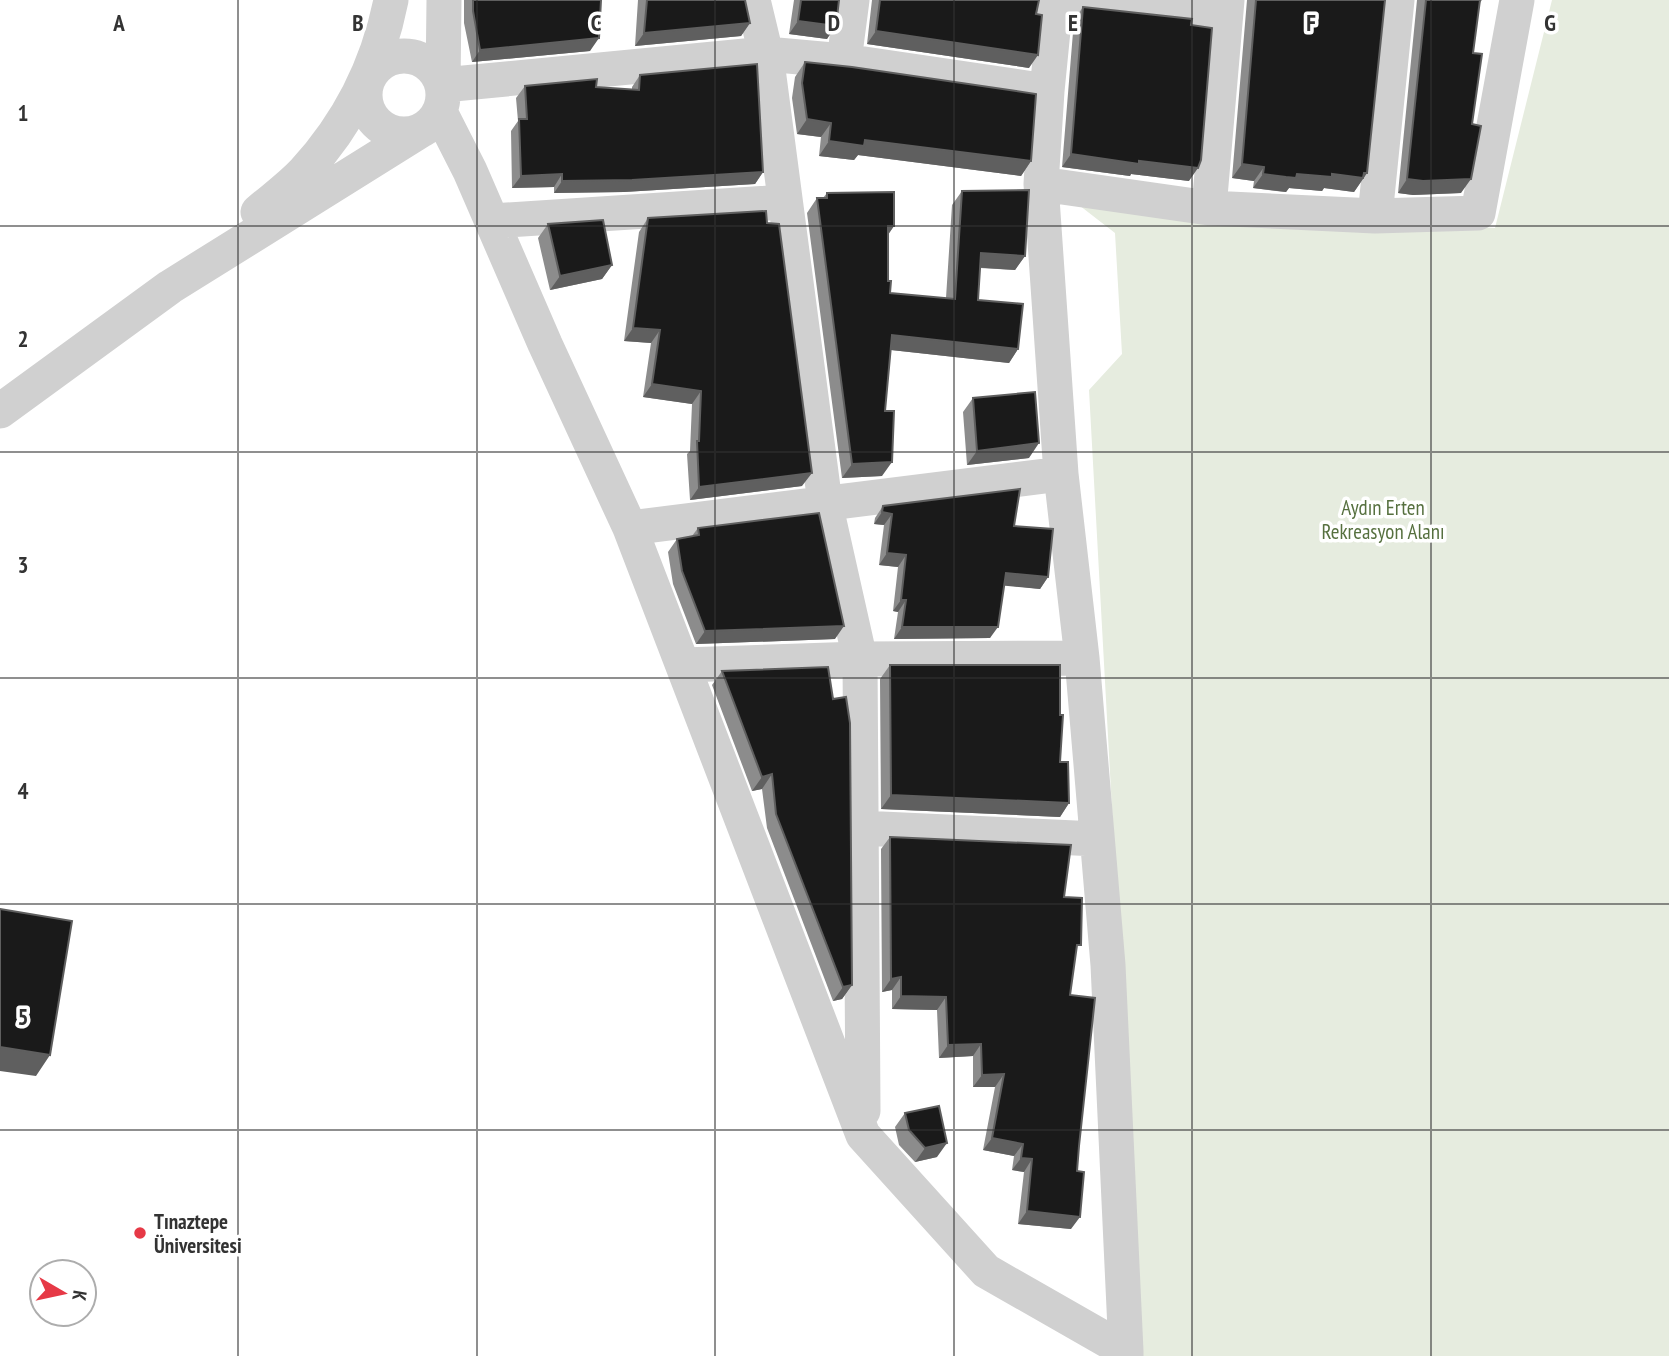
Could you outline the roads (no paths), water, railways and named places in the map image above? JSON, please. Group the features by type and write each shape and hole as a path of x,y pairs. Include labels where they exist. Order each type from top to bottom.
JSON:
{"street":[{"path":"170,286 303,173 347,119 368,79 374,69 384,61 408,55 420,58 430,65 438,74 434,110 408,134 394,133 382,128 372,118 366,106 368,79 391,0"},
{"path":"444,0 434,110 470,171 629,528 863,1135 986,1270 1126,1354"},
{"path":"753,0 766,54 825,503 860,659 863,1135"},
{"path":"845,61 852,0"},
{"path":"1056,0 1046,91 1041,184 1061,474 1082,658 1108,965 1126,1354"},
{"path":"1076,0 1226,8 1209,208"},
{"path":"1375,216 1397,0"},
{"path":"1041,184 1209,208 1375,216 1478,213 1517,0"},
{"path":"0,411 170,286 434,110 766,54 845,61 1046,91"},
{"path":"492,221 785,202"},
{"path":"629,528 1061,474"},
{"path":"682,665 860,659 1082,658"},
{"path":"860,828 1097,839"}],"place":[{"name":"Tınaztepe Üniversitesi","path":"140,1233"}],"park label":[{"name":"Aydın Erten Rekreasyon Alanı","path":"1383,519"}]}
